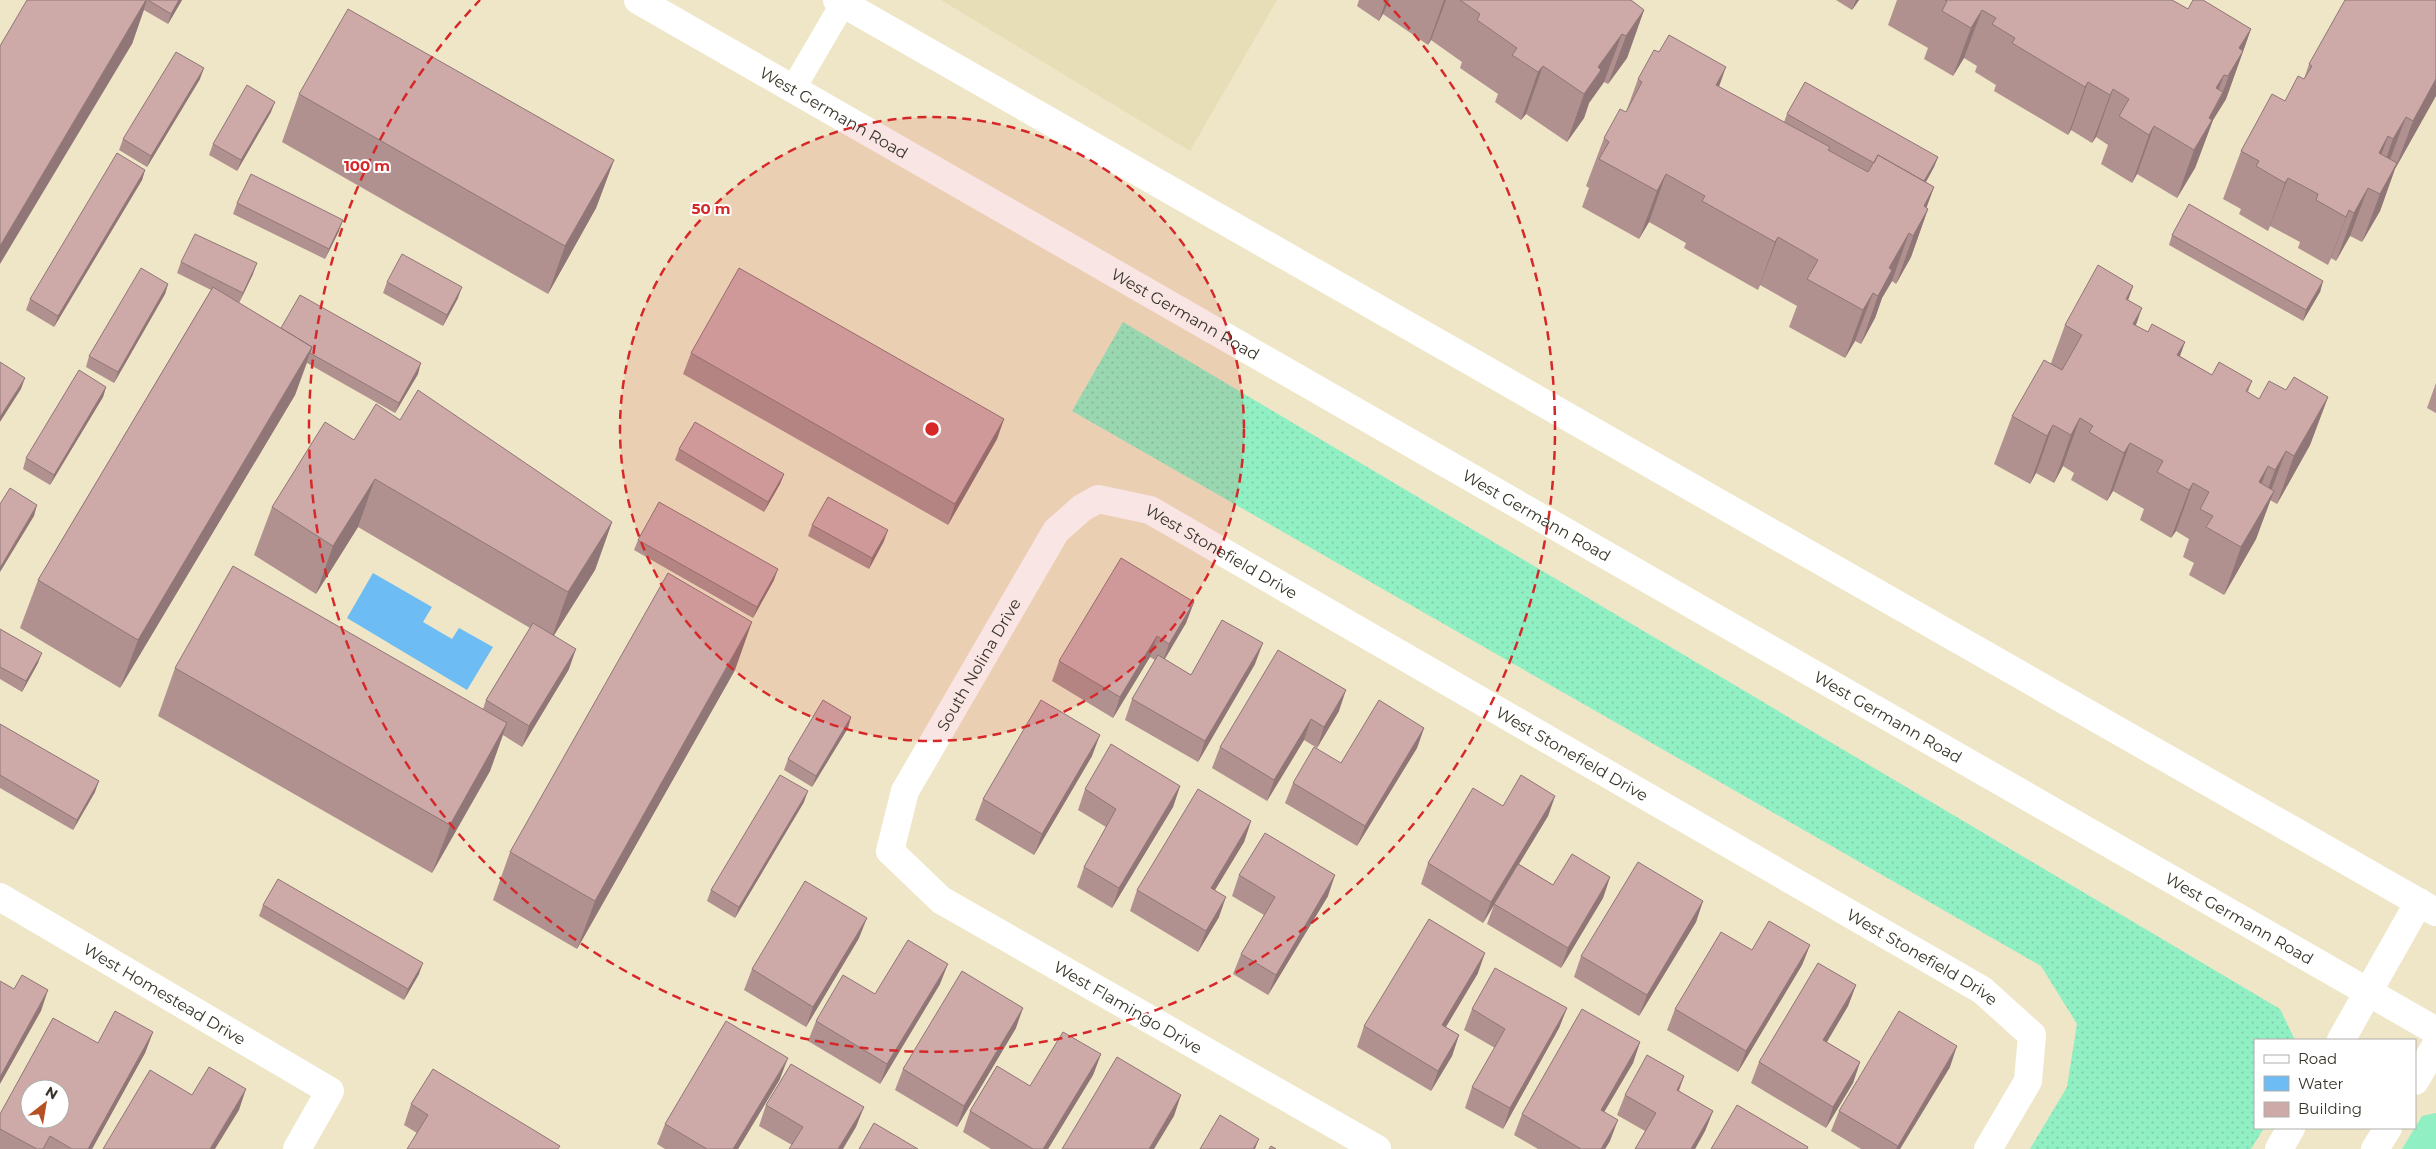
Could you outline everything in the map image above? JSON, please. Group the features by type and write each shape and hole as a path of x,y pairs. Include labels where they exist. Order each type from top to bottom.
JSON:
{"main road":[{"name":"West Germann Road","path":"638,0 2436,1031"},
{"path":"842,1 2428,907 2368,993 2342,1039"},
{"name":"South Nolina Drive","path":"890,851 905,792 1056,531 1082,508 1098,498"},
{"name":"West Stonefield Drive","path":"1098,498 1150,510 1982,990 2032,1035 2028,1082 1988,1149"},
{"name":"West Flamingo Drive","path":"890,851 941,900 1377,1149"},
{"name":"West Homestead Drive","path":"0,897 330,1091 298,1149"},
{"path":"2416,1079 2436,1045"},
{"path":"2279,1149 2290,1129"},
{"path":"2375,1149 2387,1129"}],"lane":[{"path":"793,89 842,1"}],"shaded area":[{"path":"941,0 1277,0 1190,151"}],"green space":[{"path":"1123,322 2280,1009 2295,1039 2254,1039 2254,1129 2263,1129 2251,1149 2030,1149 2067,1087 2077,1024 2041,966 1072,411"},
{"path":"2436,1113 2436,1149 2402,1149 2414,1129 2416,1129 2422,1116"}],"water":[{"path":"373,573 432,607 423,622 452,639 459,628 493,647 467,690 347,618"}],"building":[{"path":"27,0 146,0 0,246 0,46"},
{"path":"148,0 179,0 171,14"},
{"path":"1460,0 1631,0 1644,10 1626,36 1622,34 1598,67 1601,70 1584,94 1543,66 1538,72 1512,55 1517,48 1477,20 1480,14"},
{"path":"1945,0 2172,0 2188,9 2193,0 2203,0 2251,29 2239,48 2243,51 2228,76 2224,75 2216,88 2223,92 2209,118 2212,120 2194,150 2154,126 2149,135 2119,116 2129,99 2113,89 2110,95 2088,82 2085,87 2012,43 2015,38 1992,24 1996,18 1982,10 1971,28 1942,11 1947,1"},
{"path":"2345,0 2436,0 2436,79 2413,121 2406,117 2393,139 2388,136 2379,153 2397,163 2380,194 2368,188 2354,213 2349,210 2346,217 2316,200 2318,194 2288,178 2285,183 2256,166 2259,161 2241,151 2272,94 2285,101 2298,76 2304,79 2312,66 2309,64"},
{"path":"348,9 614,160 565,246 299,94"},
{"path":"1669,35 1726,67 1716,85 1830,147 1828,150 1868,172 1878,155 1934,187 1924,206 1928,209 1913,236 1909,233 1889,268 1892,270 1878,296 1873,293 1863,310 1807,279 1818,260 1778,237 1775,242 1702,201 1705,196 1666,174 1657,191 1599,159 1609,142 1604,138 1620,109 1626,112 1642,82 1638,79 1654,50 1659,52"},
{"path":"176,52 204,68 151,156 123,139"},
{"path":"1805,82 1938,157 1924,181 1878,155 1874,163 1787,114"},
{"path":"247,85 275,102 241,160 213,144"},
{"path":"117,153 145,170 58,316 30,299"},
{"path":"251,174 343,220 329,249 237,203"},
{"path":"2189,204 2323,281 2306,310 2172,235"},
{"path":"195,234 257,263 243,293 181,262"},
{"path":"402,254 462,287 447,315 387,282"},
{"path":"2098,265 2133,286 2126,299 2142,308 2133,324 2148,332 2152,324 2185,342 2177,355 2212,375 2219,362 2252,381 2246,391 2259,399 2269,381 2286,390 2294,377 2328,397 2294,456 2286,451 2275,470 2268,466 2259,482 2274,491 2241,547 2206,527 2213,516 2200,509 2209,492 2193,483 2189,490 2157,472 2163,461 2130,443 2124,453 2089,432 2093,426 2080,418 2071,435 2053,425 2047,436 2012,416 2044,360 2062,370 2082,335 2065,325"},
{"path":"141,268 168,284 118,372 89,356"},
{"path":"739,268 1004,419 955,504 691,353"},
{"path":"213,287 312,347 138,640 38,580"},
{"path":"300,295 421,363 399,403 310,353 312,347 281,328"},
{"path":"0,362 25,378 0,417"},
{"path":"79,370 106,387 54,475 26,458"},
{"path":"418,390 612,522 568,592 375,479 333,546 272,507 325,422 354,440 376,404 400,420"},
{"path":"695,422 784,474 768,502 679,449"},
{"path":"10,488 37,505 0,568 0,504"},
{"path":"828,497 888,530 872,558 812,525"},
{"path":"659,502 778,569 757,607 638,540"},
{"path":"1121,558 1194,602 1169,644 1157,636 1120,697 1059,661"},
{"path":"233,566 507,723 450,825 175,668"},
{"path":"668,573 752,622 595,901 510,852"},
{"path":"1222,620 1263,643 1205,741 1132,699 1158,655 1191,675"},
{"path":"533,623 576,649 529,726 486,700"},
{"path":"0,629 42,653 26,681 0,667"},
{"path":"1278,650 1346,690 1324,727 1311,719 1274,780 1220,747"},
{"path":"823,700 851,717 816,776 788,759"},
{"path":"1041,700 1100,735 1042,834 983,799"},
{"path":"1379,700 1424,728 1365,826 1293,783 1314,747 1341,763"},
{"path":"0,724 99,781 77,820 0,775"},
{"path":"1111,744 1180,786 1119,888 1084,867 1116,809 1085,789"},
{"path":"780,775 808,791 739,907 711,890"},
{"path":"1521,775 1555,796 1491,902 1428,863 1473,788 1503,806"},
{"path":"1198,789 1251,821 1211,888 1226,897 1206,931 1137,890"},
{"path":"1265,833 1335,875 1276,975 1241,954 1275,897 1239,875"},
{"path":"1572,854 1610,877 1568,948 1494,904 1518,864 1553,885"},
{"path":"1638,862 1703,901 1647,995 1581,956"},
{"path":"278,879 423,963 408,989 263,905"},
{"path":"805,881 867,918 813,1007 752,969"},
{"path":"1429,919 1485,953 1442,1025 1459,1035 1438,1071 1364,1026"},
{"path":"1769,921 1810,945 1746,1051 1675,1009 1721,932 1752,950"},
{"path":"908,940 948,964 887,1064 816,1021 843,975 875,994"},
{"path":"1818,963 1856,985 1823,1040 1860,1062 1833,1107 1759,1062"},
{"path":"1495,968 1567,1008 1510,1108 1472,1087 1505,1029 1472,1009"},
{"path":"962,971 1023,1008 964,1106 903,1069"},
{"path":"22,975 48,990 0,1077 0,981 14,989"},
{"path":"1582,1009 1640,1042 1601,1110 1618,1120 1601,1149 1581,1149 1522,1114"},
{"path":"115,1011 153,1032 88,1149 72,1149 50,1136 43,1149 37,1149 0,1129 0,1114 53,1018 98,1043"},
{"path":"1899,1011 1957,1046 1898,1146 1839,1111"},
{"path":"726,1021 788,1058 733,1149 707,1149 665,1124"},
{"path":"1063,1032 1101,1054 1043,1149 1033,1149 970,1111 997,1066 1030,1086"},
{"path":"1647,1055 1684,1076 1677,1090 1713,1111 1691,1149 1635,1149 1656,1113 1625,1095"},
{"path":"1117,1057 1181,1095 1149,1149 1062,1149"},
{"path":"791,1064 864,1107 838,1149 789,1149 803,1127 766,1105"},
{"path":"209,1067 246,1089 210,1149 103,1149 150,1070 192,1095"},
{"path":"433,1069 560,1146 558,1149 407,1149 428,1115 411,1104"},
{"path":"1737,1105 1808,1147 1807,1149 1711,1149"},
{"path":"1220,1115 1259,1139 1253,1149 1200,1149"},
{"path":"874,1123 918,1149 859,1149"}]}
